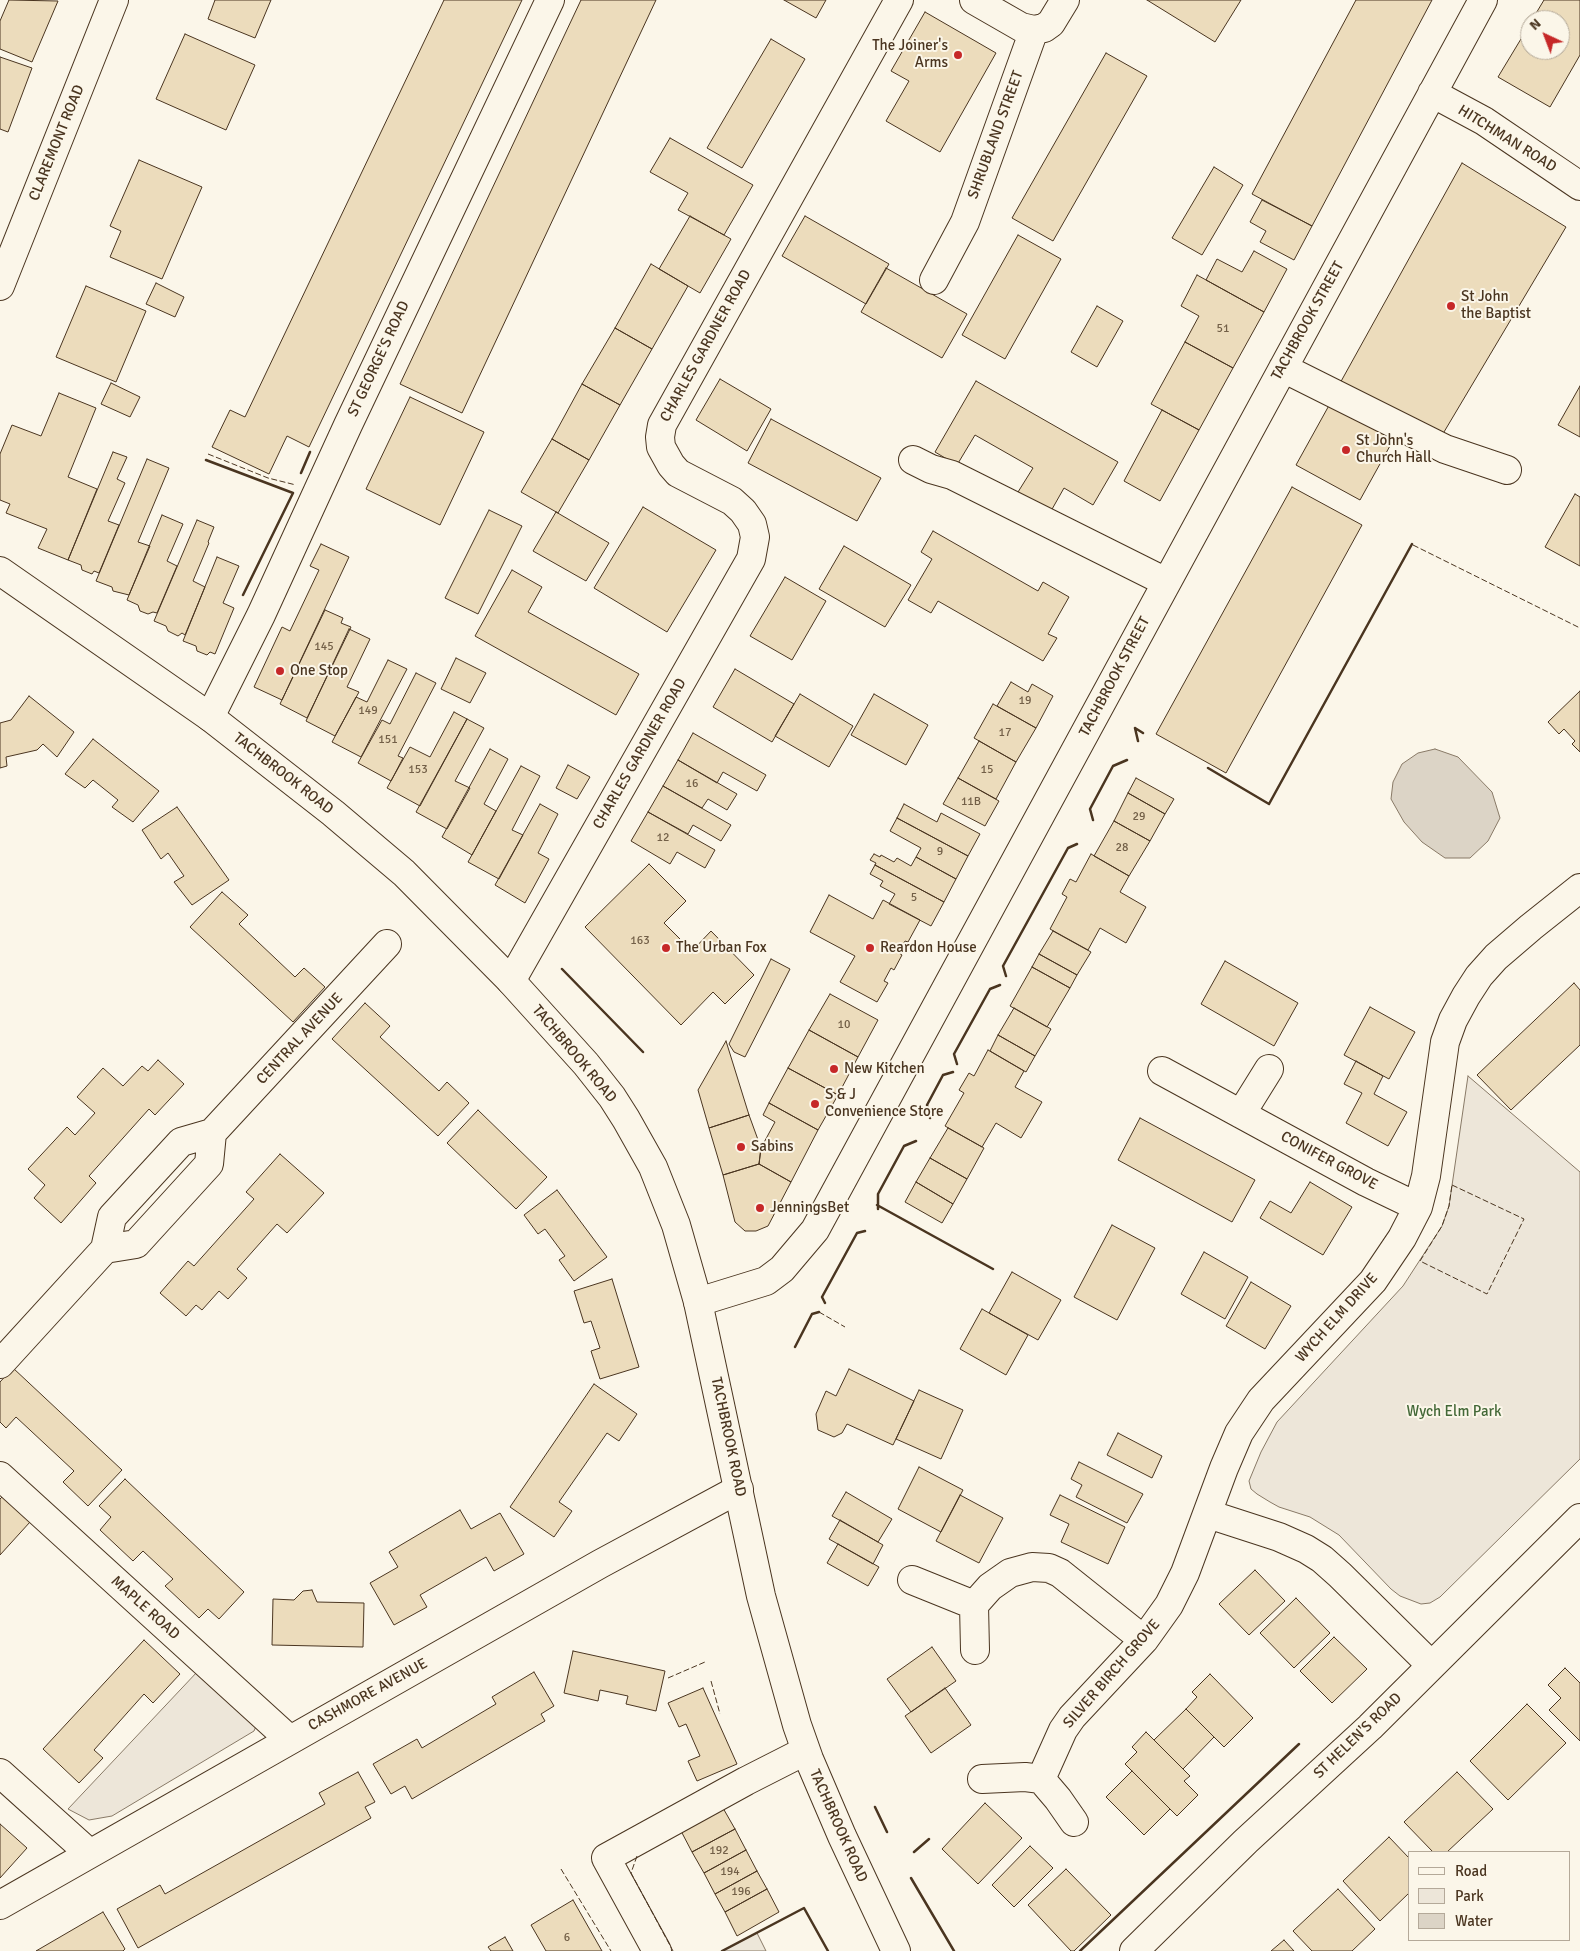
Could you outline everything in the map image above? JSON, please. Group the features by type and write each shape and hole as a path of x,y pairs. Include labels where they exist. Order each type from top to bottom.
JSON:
{"street":[{"name":"CLAREMONT ROAD","path":"0,286 114,0"},
{"name":"ST GEORGE'S ROAD","path":"210,718 261,615 352,416 550,0"},
{"name":"CHARLES GARDNER ROAD","path":"511,981 751,559 755,537 752,524 732,501 678,473 661,447 662,425 899,0"},
{"path":"974,0 1021,27 1034,30 1044,28 1051,23 1065,0"},
{"name":"TACHBROOK STREET","path":"698,1302 766,1280 782,1268 815,1230 1482,0"},
{"name":"SHRUBLAND STREET","path":"934,280 965,222 1034,30"},
{"name":"HITCHMAN ROAD","path":"1432,93 1484,121 1580,186"},
{"path":"1283,368 1445,449 1507,470"},
{"path":"913,460 931,469 952,475 1166,582"},
{"name":"TACHBROOK ROAD","path":"0,571 210,718 334,813 404,873 511,981 586,1064 612,1097 636,1135 653,1168 676,1224 698,1302 761,1596 805,1751 842,1836 896,1951"},
{"name":"WYCH ELM DRIVE","path":"1208,1514 1224,1468 1239,1434 1261,1400 1373,1281 1402,1238 1418,1207 1430,1159 1435,1108 1445,1042 1453,1020 1479,976 1496,957 1530,927 1580,888"},
{"name":"CENTRAL AVENUE","path":"212,1133 387,944"},
{"path":"1241,1114 1269,1069"},
{"name":"CONIFER GROVE","path":"1162,1071 1366,1182 1418,1207"},
{"path":"0,1364 105,1249 112,1217 182,1142 212,1133 210,1164 136,1244 105,1249"},
{"name":"MAPLE ROAD","path":"0,1476 289,1739"},
{"name":"CASHMORE AVENUE","path":"0,1905 289,1739 632,1546 739,1489"},
{"path":"1208,1514 1279,1537 1306,1549 1322,1559 1431,1665"},
{"name":"SILVER BIRCH GROVE","path":"1041,1779 1063,1730 1072,1717 1144,1640 1169,1605 1178,1589 1208,1514"},
{"name":"ST HELEN'S ROAD","path":"1134,1951 1170,1914 1370,1727 1580,1518"},
{"path":"975,1650 974,1605 990,1587 1010,1573 1032,1567 1049,1568 1073,1582 1144,1640"},
{"path":"912,1580 974,1605"},
{"path":"657,1951 606,1858 746,1781 805,1751"},
{"path":"0,1773 89,1853"},
{"path":"982,1779 1025,1776 1041,1779 1058,1798 1074,1822"}],"green space":[{"name":"Wych Elm Park","path":"1468,1076 1580,1172 1580,1459 1440,1597 1430,1603 1421,1604 1400,1596 1391,1589 1339,1535 1310,1517 1279,1507 1270,1502 1251,1489 1249,1481 1261,1452 1277,1422 1403,1286 1442,1226 1449,1206"},
{"path":"198,1671 257,1724 254,1731 112,1816 89,1820 68,1809"}],"shaded area":[{"path":"757,1933 766,1951 722,1951"}],"water":[{"path":"1435,749 1458,757 1492,792 1500,818 1488,841 1470,858 1445,858 1422,842 1404,822 1391,799 1393,782 1402,764 1418,753"}],"building":[{"path":"9,0 58,1 32,62 0,49 0,21"},
{"path":"215,0 271,0 255,38 208,19"},
{"path":"444,0 522,0 309,447 287,436 269,474 212,447 230,410 245,417"},
{"path":"581,0 656,0 462,413 400,384"},
{"path":"784,0 826,0 816,18"},
{"path":"1147,0 1241,0 1215,42"},
{"path":"1356,0 1432,0 1312,226 1252,194"},
{"path":"1544,0 1580,0 1580,55 1550,107 1498,77 1520,41 1520,60 1570,60 1570,10 1538,10"},
{"path":"925,12 996,53 940,152 886,121 909,81 891,71"},
{"path":"185,34 255,65 226,130 156,99"},
{"path":"771,39 805,59 742,168 707,148"},
{"path":"1106,53 1147,76 1053,241 1012,218"},
{"path":"0,57 32,68 8,132 0,129"},
{"path":"670,138 753,185 724,235 678,210 688,193 650,172"},
{"path":"139,160 202,187 162,279 110,257 121,231 110,226"},
{"name":"St John the Baptist","path":"1462,163 1566,227 1441,437 1339,385"},
{"path":"1214,167 1243,185 1202,255 1172,238"},
{"path":"1262,200 1312,226 1294,260 1260,242 1266,231 1250,222"},
{"path":"690,216 731,239 700,293 659,269"},
{"path":"805,216 889,264 866,304 782,256"},
{"path":"1018,235 1061,259 1005,359 962,335"},
{"path":"1254,251 1287,269 1264,312 1206,280 1217,259 1242,272"},
{"path":"651,264 688,286 652,349 615,328"},
{"path":"886,268 967,314 942,358 861,312"},
{"path":"1197,275 1264,312 1233,368 1185,342 1199,316 1181,306"},
{"path":"156,283 184,297 175,317 146,304"},
{"path":"86,286 146,311 116,382 56,357"},
{"path":"1097,306 1123,321 1097,367 1071,352"},
{"path":"615,328 652,349 620,405 582,384"},
{"path":"1185,342 1233,368 1199,430 1151,404"},
{"path":"720,379 771,409 747,451 696,420"},
{"path":"976,381 1118,462 1093,505 1064,488 1051,511 1018,492 1033,468 975,435 957,465 935,452"},
{"path":"111,383 140,397 130,417 101,404"},
{"path":"582,384 620,405 589,460 552,439"},
{"path":"1580,386 1580,437 1558,425"},
{"path":"59,393 96,408 68,477 97,489 68,560 38,548 47,529 6,513 10,504 0,500 0,454 12,425 41,436"},
{"path":"410,397 484,432 440,525 366,489"},
{"name":"St John's Church Hall","path":"1332,400 1396,435 1360,500 1296,465"},
{"path":"1162,410 1199,430 1160,501 1124,481"},
{"path":"771,419 881,478 857,521 748,463"},
{"path":"552,439 589,460 558,513 521,492"},
{"path":"113,452 127,457 117,479 125,483 108,521 119,525 99,573 94,571 92,574 82,570 81,565 68,560"},
{"path":"147,459 169,468 138,542 150,546 129,595 113,591 112,587 96,581"},
{"path":"1292,487 1362,525 1226,773 1156,734"},
{"path":"1575,494 1580,497 1580,566 1545,547"},
{"path":"643,507 716,550 667,632 594,588"},
{"path":"489,510 522,526 478,614 445,598"},
{"path":"556,512 609,543 586,581 533,551"},
{"path":"162,515 183,524 167,561 177,566 157,613 148,614 140,611 138,605 127,600"},
{"path":"197,520 214,527 193,581 205,587 185,635 182,633 178,636 168,631 166,626 154,621"},
{"path":"933,531 1038,591 1043,582 1069,597 1048,634 1057,638 1043,661 938,601 931,613 908,600 932,559 921,552"},
{"path":"321,544 349,557 282,700 254,687 282,627 290,631 319,570 310,566"},
{"path":"844,546 911,585 885,627 819,589"},
{"path":"217,557 239,566 223,603 234,608 215,654 210,652 207,655 197,651 196,646 183,641"},
{"path":"512,570 542,587 528,612 639,674 616,715 475,636"},
{"path":"785,577 826,601 792,660 750,636"},
{"path":"325,610 343,618 341,623 351,627 307,718 280,704"},
{"path":"349,629 370,639 347,687 359,692 335,736 306,721"},
{"path":"456,658 486,673 470,703 441,689"},
{"path":"388,660 407,669 361,757 332,742 356,697 367,702"},
{"path":"735,669 794,704 772,742 713,707"},
{"path":"416,673 436,683 398,756 403,758 391,781 358,763 382,720 390,724"},
{"path":"1011,682 1028,692 1032,684 1053,696 1036,728 997,706"},
{"path":"1580,691 1580,752 1572,744 1575,741 1564,729 1559,734 1548,722"},
{"path":"800,694 853,726 829,767 775,736"},
{"path":"874,694 928,725 906,765 851,735"},
{"path":"29,696 74,732 57,757 43,744 37,750 6,757 7,766 0,768 0,723 11,720"},
{"path":"993,704 1036,728 1016,762 974,738"},
{"path":"454,712 467,719 420,806 387,788 410,747 430,757"},
{"path":"467,719 484,728 455,781 470,788 447,829 416,812"},
{"path":"693,733 766,775 757,791 723,772 717,783 678,760"},
{"path":"93,739 159,791 133,822 112,807 118,800 93,780 85,788 65,774"},
{"path":"979,741 1016,762 996,799 958,778"},
{"path":"490,749 508,759 484,804 496,811 472,855 442,837"},
{"path":"678,760 737,794 727,810 708,799 702,808 663,786"},
{"path":"568,765 590,777 577,799 556,788"},
{"path":"521,766 540,776 512,830 523,835 499,879 468,862"},
{"path":"958,778 999,801 985,826 943,804"},
{"path":"1136,778 1174,799 1165,814 1128,793"},
{"path":"663,786 731,825 721,841 693,825 688,834 648,812"},
{"path":"1128,793 1165,814 1150,841 1114,821"},
{"path":"540,804 558,814 538,853 549,859 525,903 495,885"},
{"path":"904,804 937,822 941,813 980,834 968,856 897,818"},
{"path":"177,807 229,880 192,905 174,882 184,876 168,853 161,859 142,830"},
{"path":"648,812 715,850 705,868 677,852 670,864 631,841"},
{"path":"897,818 968,856 956,879 916,857 921,848 890,831"},
{"path":"1114,821 1150,841 1129,876 1094,856"},
{"path":"874,854 880,857 881,855 894,862 897,858 911,866 916,857 956,879 944,902 875,865 876,863 870,860"},
{"path":"1091,854 1129,876 1120,892 1146,907 1126,943 1100,928 1088,950 1050,929 1067,897 1062,894 1070,879 1076,882"},
{"path":"649,864 686,901 664,923 692,951 711,931 754,975 725,1004 713,992 681,1025 585,927"},
{"path":"875,865 944,902 931,926 889,904 895,894 880,886 883,881 870,874"},
{"path":"222,892 248,915 239,924 295,977 304,968 325,987 293,1022 190,927"},
{"name":"Reardon House","path":"829,895 873,919 883,900 920,920 908,942 905,941 899,953 902,955 894,970 891,968 884,981 888,983 877,1002 840,982 855,956 810,932"},
{"path":"1053,931 1091,952 1077,975 1039,954"},
{"path":"1039,954 1077,975 1070,988 1032,967"},
{"path":"771,959 790,969 745,1057 734,1052 729,1044"},
{"path":"1225,961 1298,1003 1274,1046 1201,1004"},
{"path":"1032,967 1070,988 1047,1027 1010,1006"},
{"path":"1574,983 1580,990 1580,1045 1511,1110 1477,1075"},
{"path":"830,994 878,1020 858,1057 809,1030"},
{"path":"365,1003 390,1026 380,1037 439,1091 447,1082 469,1103 438,1136 332,1039"},
{"path":"1370,1007 1415,1032 1389,1079 1344,1055"},
{"path":"1014,1008 1051,1029 1035,1056 998,1035"},
{"path":"809,1030 858,1057 838,1095 788,1068"},
{"path":"998,1035 1035,1056 1026,1072 990,1051"},
{"path":"726,1041 749,1115 709,1128 698,1090"},
{"path":"988,1050 1024,1071 1015,1087 1042,1102 1021,1138 996,1123 982,1147 945,1126 964,1093 959,1090 969,1073 974,1076"},
{"path":"158,1060 184,1084 155,1115 149,1109 89,1176 96,1183 61,1223 34,1198 45,1185 28,1169 67,1127 75,1135 95,1113 77,1097 103,1068 123,1086 142,1066 148,1071"},
{"path":"1356,1061 1383,1076 1374,1094 1407,1112 1388,1146 1346,1123 1362,1093 1344,1084"},
{"path":"788,1068 838,1095 818,1130 769,1103"},
{"path":"769,1103 818,1130 791,1182 759,1164 761,1148 775,1122 763,1115"},
{"path":"478,1110 547,1177 516,1209 447,1143"},
{"path":"749,1115 761,1148 759,1164 723,1175 709,1128"},
{"path":"1140,1118 1255,1180 1232,1222 1118,1160"},
{"path":"948,1128 984,1148 967,1179 930,1158"},
{"path":"280,1154 324,1193 287,1233 277,1224 237,1269 247,1278 228,1299 219,1291 202,1310 196,1305 186,1316 160,1293 188,1261 194,1266 254,1199 246,1192"},
{"path":"930,1158 967,1179 953,1204 916,1182"},
{"path":"759,1164 791,1182 768,1226 756,1231 745,1231 735,1222 723,1175"},
{"path":"916,1182 953,1204 942,1223 905,1202"},
{"path":"1310,1182 1352,1207 1323,1255 1260,1218 1270,1201 1291,1213"},
{"path":"557,1190 607,1257 574,1281 559,1260 565,1256 545,1229 538,1234 524,1215"},
{"path":"1112,1225 1155,1248 1117,1320 1074,1297"},
{"path":"1204,1252 1248,1277 1225,1319 1181,1294"},
{"path":"1012,1272 1061,1300 1038,1340 989,1313"},
{"path":"612,1279 639,1367 600,1379 591,1351 600,1348 591,1321 584,1323 574,1291"},
{"path":"1251,1282 1291,1306 1265,1349 1226,1326"},
{"path":"982,1309 1028,1335 1006,1375 960,1349"},
{"path":"13,1368 122,1470 88,1506 63,1482 74,1471 16,1417 6,1428 0,1422 0,1382"},
{"path":"849,1369 914,1401 893,1445 847,1424 842,1433 834,1437 818,1430 816,1414 826,1391 836,1396"},
{"path":"594,1384 637,1414 619,1441 607,1433 559,1502 572,1511 554,1537 510,1507"},
{"path":"919,1390 963,1410 941,1459 896,1439"},
{"path":"1118,1433 1162,1456 1152,1478 1107,1455"},
{"path":"1079,1462 1143,1494 1127,1523 1076,1497 1082,1485 1071,1479"},
{"path":"919,1467 963,1490 941,1532 898,1509"},
{"path":"125,1479 244,1592 219,1619 208,1609 199,1618 165,1586 173,1579 143,1551 133,1561 100,1530 111,1517 99,1506"},
{"path":"846,1492 892,1519 878,1542 832,1516"},
{"path":"960,1495 1003,1518 979,1563 936,1541"},
{"path":"1060,1495 1125,1527 1108,1564 1061,1542 1069,1524 1050,1515"},
{"path":"3,1496 30,1522 0,1555 0,1499"},
{"path":"460,1510 471,1529 500,1513 524,1554 494,1571 486,1557 420,1595 427,1607 394,1625 370,1583 398,1567 389,1552"},
{"path":"840,1520 883,1545 873,1564 829,1539"},
{"path":"838,1544 879,1567 868,1586 827,1563"},
{"path":"1255,1570 1285,1601 1249,1635 1219,1604"},
{"path":"312,1590 317,1602 364,1603 363,1647 272,1645 273,1599 294,1600 303,1591"},
{"path":"1296,1598 1330,1633 1294,1668 1260,1633"},
{"path":"1334,1637 1367,1669 1332,1703 1300,1671"},
{"path":"144,1640 180,1674 153,1703 144,1694 94,1750 103,1758 79,1783 43,1749"},
{"path":"932,1647 956,1681 911,1712 887,1679"},
{"path":"573,1651 665,1671 656,1711 626,1704 628,1696 600,1690 598,1701 564,1693"},
{"path":"1565,1668 1580,1683 1580,1741 1549,1710 1561,1698 1548,1685"},
{"path":"534,1672 554,1706 541,1714 545,1721 412,1799 405,1786 391,1794 373,1764 417,1739 422,1748 496,1704 492,1697"},
{"path":"1210,1674 1253,1718 1224,1747 1186,1709 1197,1697 1192,1692"},
{"path":"703,1688 737,1764 697,1781 688,1761 700,1756 686,1724 679,1727 668,1703"},
{"path":"945,1688 971,1725 931,1753 905,1716"},
{"path":"1527,1704 1566,1743 1508,1800 1470,1761"},
{"path":"1186,1709 1214,1737 1183,1769 1154,1740"},
{"path":"1146,1732 1190,1776 1184,1781 1198,1795 1177,1816 1125,1764 1137,1752 1132,1747"},
{"path":"1132,1771 1170,1809 1144,1835 1106,1797"},
{"path":"358,1772 375,1802 365,1807 371,1818 138,1948 117,1909 160,1885 165,1894 325,1804 319,1793"},
{"path":"1457,1772 1493,1809 1448,1851 1432,1851 1404,1822"},
{"path":"985,1803 1022,1838 978,1884 942,1849"},
{"path":"723,1808 735,1829 692,1852 681,1831"},
{"path":"0,1824 27,1848 0,1878"},
{"path":"735,1829 746,1850 704,1873 692,1852"},
{"path":"1389,1837 1408,1857 1408,1894 1380,1921 1343,1881"},
{"path":"1030,1846 1053,1868 1014,1907 992,1885"},
{"path":"746,1850 757,1871 715,1894 704,1873"},
{"path":"1066,1869 1111,1915 1074,1951 1071,1951 1028,1905"},
{"path":"757,1871 767,1889 725,1912 715,1894"},
{"path":"767,1889 779,1912 737,1936 725,1912"},
{"path":"1338,1889 1375,1929 1352,1951 1312,1951 1293,1931"},
{"path":"573,1900 602,1951 546,1951 531,1925"},
{"path":"103,1912 125,1949 123,1951 36,1951"},
{"path":"505,1937 513,1951 491,1951 488,1947"},
{"path":"1284,1940 1294,1951 1271,1951"}],"fence":[{"path":"208,454 268,478 296,485"},
{"path":"1413,545 1580,628"},
{"path":"1452,1185 1524,1219 1487,1294 1420,1261 1442,1226 1449,1206 1452,1185"},
{"path":"819,1312 845,1327"},
{"path":"668,1678 705,1662"},
{"path":"711,1681 720,1714"},
{"path":"637,1856 631,1873 673,1951"},
{"path":"561,1869 611,1951"}],"wall":[{"path":"301,473 310,452"},
{"path":"206,460 293,493 243,595"},
{"path":"1208,768 1269,804 1412,544"},
{"path":"1135,728 1138,741"},
{"path":"1135,728 1143,733"},
{"path":"1093,820 1090,809 1113,766 1127,760"},
{"path":"1006,976 1003,966 1068,848 1077,844"},
{"path":"562,969 643,1052"},
{"path":"957,1064 954,1054 990,989 1000,985"},
{"path":"930,1118 927,1105 943,1075 953,1072"},
{"path":"878,1209 878,1194 904,1146 916,1141"},
{"path":"877,1205 993,1269"},
{"path":"825,1303 822,1297 857,1233 865,1231"},
{"path":"795,1347 812,1314 819,1312"},
{"path":"1080,1951 1299,1744"},
{"path":"875,1807 887,1832"},
{"path":"914,1852 929,1839"},
{"path":"911,1878 954,1951"},
{"path":"722,1951 804,1908 828,1951"}],"place":[{"name":"The Joiner's Arms","path":"958,55"},
{"name":"St John the Baptist","path":"1451,306"},
{"name":"St John's Church Hall","path":"1346,450"},
{"name":"One Stop","path":"280,671"},
{"name":"The Urban Fox","path":"666,948"},
{"name":"Reardon House","path":"870,948"},
{"name":"New Kitchen","path":"834,1069"},
{"name":"S & J Convenience Store","path":"815,1104"},
{"name":"Sabins","path":"741,1147"},
{"name":"JenningsBet","path":"760,1208"}]}
